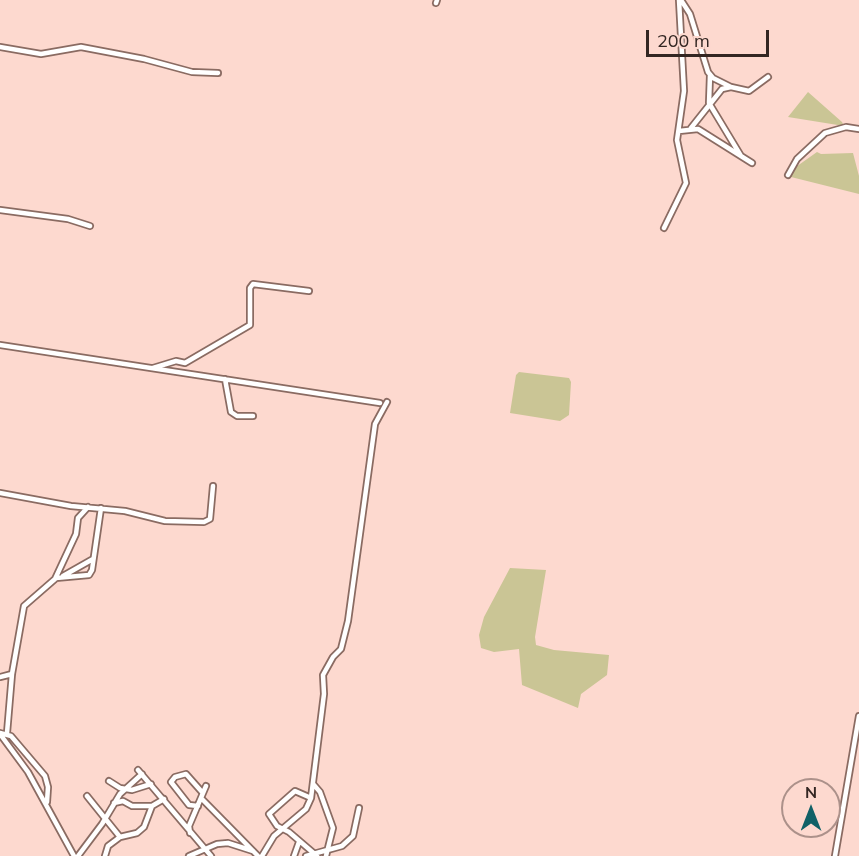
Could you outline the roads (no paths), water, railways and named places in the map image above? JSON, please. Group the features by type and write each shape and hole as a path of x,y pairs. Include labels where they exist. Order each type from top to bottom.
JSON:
{"street":[{"path":"680,0 690,14 710,75 709,103 741,156"},
{"path":"664,228 686,183 677,140 684,64 680,0"},
{"path":"0,47 41,54 81,47 144,59 192,72 218,73"},
{"path":"710,75 731,87 749,91 768,77"},
{"path":"691,128 722,89 731,87"},
{"path":"788,175 797,159 825,133 846,127 859,129"},
{"path":"679,131 698,129 752,163"},
{"path":"0,210 68,219 90,226"},
{"path":"151,368 176,361 185,363 250,325 252,318 250,288 253,284 309,291"},
{"path":"0,345 380,403"},
{"path":"225,379 231,412 237,416 253,416"},
{"path":"198,806 189,806 171,782 175,777 186,774 201,795 260,856 274,837 306,809 314,785 324,675 333,657 341,649 348,621 375,424 387,402"},
{"path":"0,493 125,511 165,521 204,522 210,519 213,486"},
{"path":"55,579 76,534 78,518 88,507"},
{"path":"63,576 83,578 88,575 93,559 100,508"},
{"path":"46,802 48,787 45,776 7,733 12,674 24,606 55,579 93,559"},
{"path":"0,677 12,674"},
{"path":"835,856 859,716"},
{"path":"7,733 0,734 46,802 76,856 124,789 136,778 138,770 211,856"},
{"path":"109,781 124,789 132,790 151,784"},
{"path":"314,785 320,792 333,828 327,853"},
{"path":"190,833 189,826 206,786"},
{"path":"311,798 295,791 269,814 282,830 289,832 317,856"},
{"path":"87,796 120,837"},
{"path":"114,803 123,801 132,806 152,806 164,799"},
{"path":"105,856 108,846 120,837 137,833 144,827 152,806"},
{"path":"306,856 311,853 327,853 342,846 353,836 359,808"},
{"path":"294,856 299,842"},
{"path":"189,856 204,848 228,843 253,850"}]}
